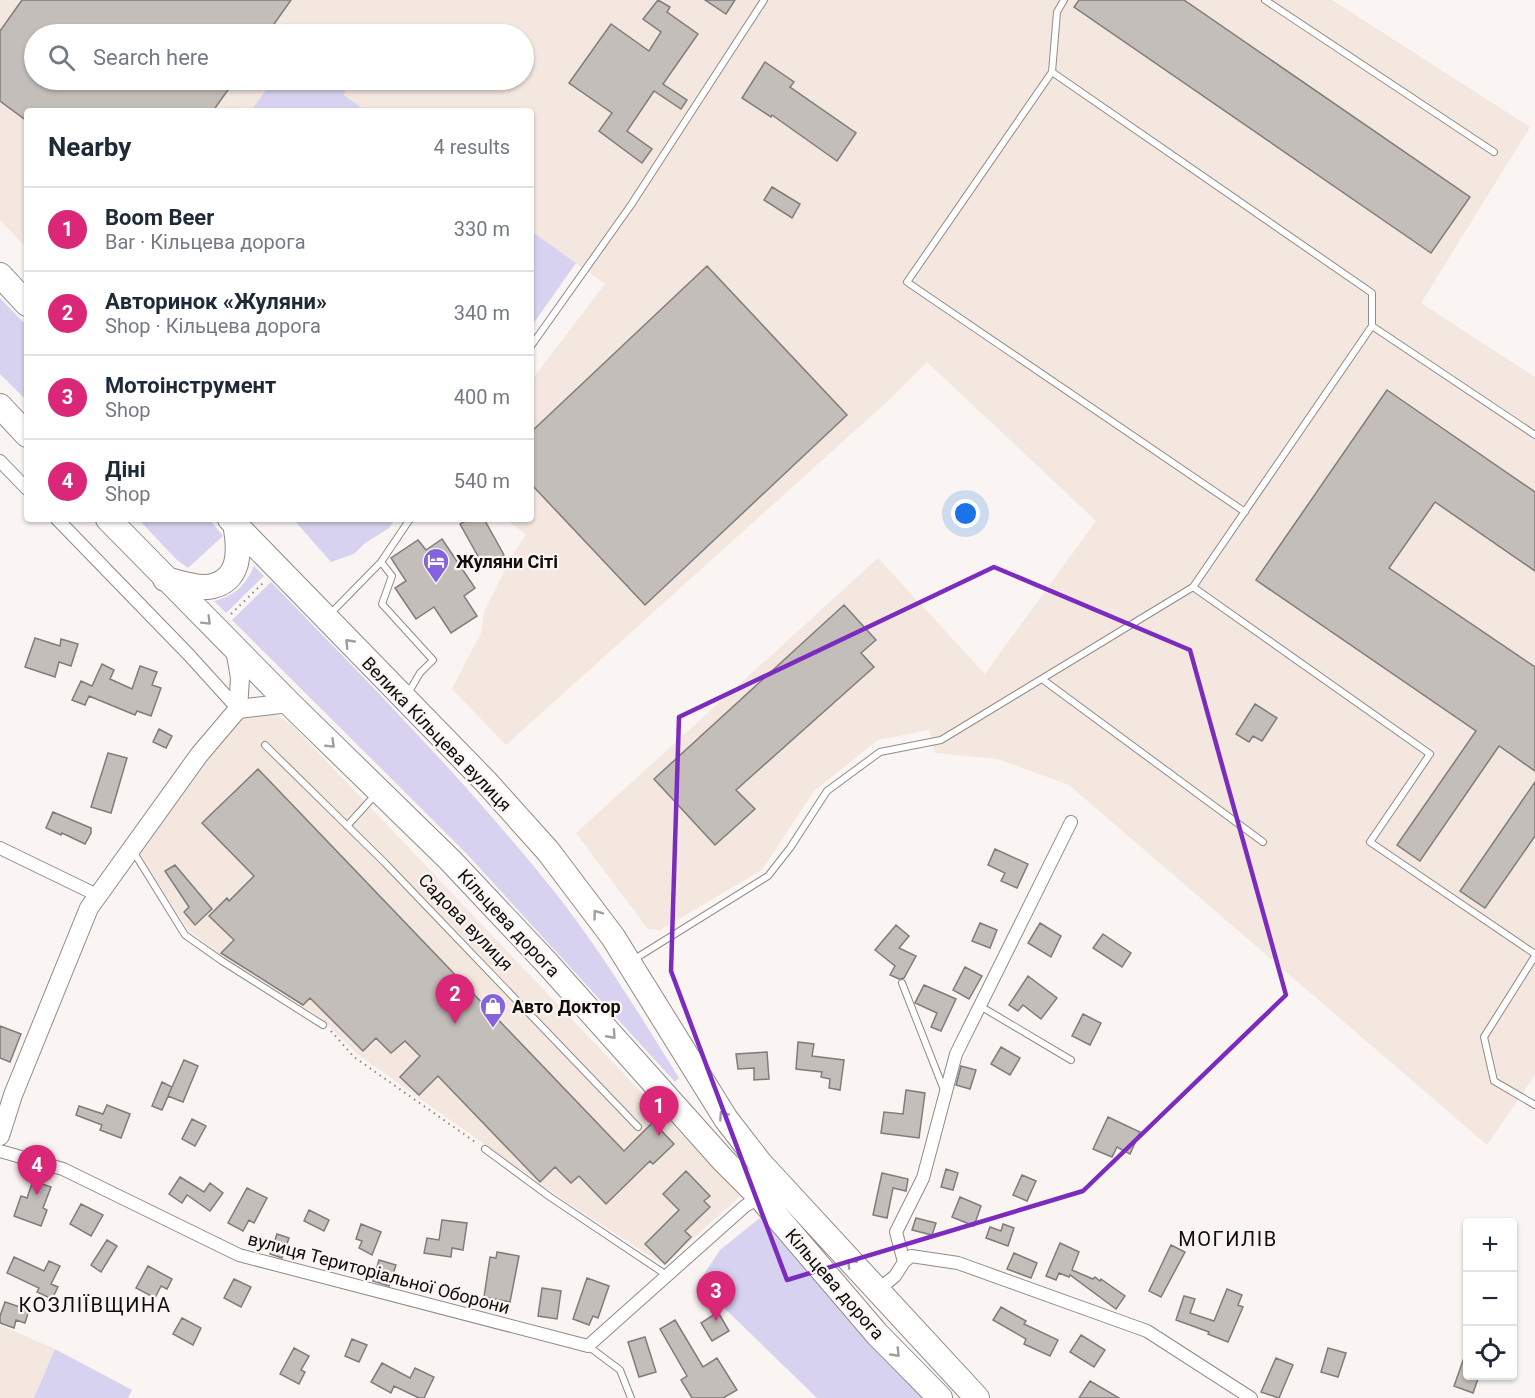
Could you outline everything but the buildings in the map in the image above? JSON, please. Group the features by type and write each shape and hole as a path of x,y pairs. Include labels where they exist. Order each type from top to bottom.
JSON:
{"highway":[{"path":"0,275 24,301"},
{"path":"0,406 24,432"},
{"name":"Кільцева дорога","path":"111,522 289,703 450,860 538,953 723,1160 760,1197 877,1334 940,1398"},
{"path":"165,579 207,587 223,580 235,566 239,556 239,545 232,522"},
{"name":"Велика Кільцева вулиця","path":"233,522 487,783 548,851 599,916 629,962"},
{"name":"Кільцева дорога","path":"629,962 726,1119 760,1163 976,1398"}],"street":[{"path":"0,461 24,486"},
{"path":"60,522 238,709"},
{"path":"0,1136 13,1095 79,930 97,896 199,755 238,709 240,691 235,649"},
{"path":"238,709 289,703"},
{"path":"904,1262 896,1232 923,1178 956,1054 1071,822"},
{"path":"0,848 97,896"},
{"name":"вулиця Територіальної Оборони","path":"0,1151 63,1169 239,1256 588,1346"},
{"path":"588,1346 745,1206 760,1197"},
{"path":"877,1291 895,1276 911,1256 958,1263 1147,1331 1251,1398"}],"lane":[{"path":"534,342 631,205 764,0"},
{"path":"1064,0 1057,12 1052,72 907,282 1245,512"},
{"path":"1265,0 1494,152"},
{"path":"629,962 768,876 790,848 827,791 880,753 940,740 1193,587 1372,326 1372,293 1052,72"},
{"path":"1372,326 1535,435"},
{"path":"326,618 381,562 408,522"},
{"path":"381,562 392,576 382,604 433,660 420,673 404,700"},
{"path":"1193,587 1430,754 1370,842 1535,955 1484,1037 1494,1081 1535,1105"},
{"path":"1042,679 1263,842"},
{"name":"Садова вулиця","path":"265,745 385,863 638,1127"},
{"path":"347,826 380,791"},
{"path":"131,848 185,935 323,1024"},
{"path":"902,983 946,1094"},
{"path":"980,1006 1071,1060"},
{"path":"485,1149 550,1197 668,1276"},
{"name":"вулиця Територіальної Оборони","path":"588,1346 620,1370 631,1398"}],"path":[{"path":"231,614 266,580"},
{"path":"323,1024 354,1057 485,1149"}],"highlighted area":[{"path":"994,567 1190,650 1286,995 1083,1191 787,1280 671,971 679,717"}],"shaded area":[{"path":"0,0 1332,0 1530,127 1421,303 1535,377 1535,1075 1487,1145 1069,785 998,759 935,753 929,730 878,740 814,791 762,870 660,930 648,929 576,833 878,558 985,674 1096,521 927,362 889,400 506,745 452,689 481,633 484,612 511,558 526,534 509,522 534,522 534,377 605,284 534,233 534,108 362,108 344,95 345,90 534,90 534,24 24,24 24,90 266,90 253,108 24,108 24,245 0,220"},
{"path":"266,90 345,90 344,95 362,108 253,108"},
{"path":"534,233 576,263 534,323"},
{"path":"0,298 24,323 24,398 0,374"},
{"path":"141,522 211,522 223,536 188,568 177,560"},
{"path":"296,522 393,522 389,528 364,544 354,554 331,562"},
{"path":"254,566 264,576 226,613 214,601 239,589"},
{"path":"271,582 451,771 553,890 587,935 634,1006 679,1078 675,1082 465,852 232,620"},
{"path":"260,712 279,716 293,726 740,1196 664,1265 562,1199 357,1054 321,1018 224,958 188,930 139,854 214,747 235,723"},
{"path":"761,1217 868,1339 924,1398 817,1398 719,1303 702,1277 720,1250"},
{"path":"0,1325 55,1349 34,1398 0,1398"},
{"path":"55,1349 132,1390 128,1398 34,1398"}],"place":[{"name":"Жуляни Сіті","path":"436,584"},
{"name":"Авторинок «Жуляни»","path":"455,1024"},
{"name":"Авто Доктор","path":"493,1029"},
{"name":"Boom Beer","path":"659,1136"},
{"name":"Діні","path":"37,1195"},
{"name":"Мотоінструмент","path":"716,1321"}],"district":[{"name":"МОГИЛІВ","path":"1228,1239"},
{"name":"КОЗЛІЇВЩИНА","path":"95,1305"}]}
